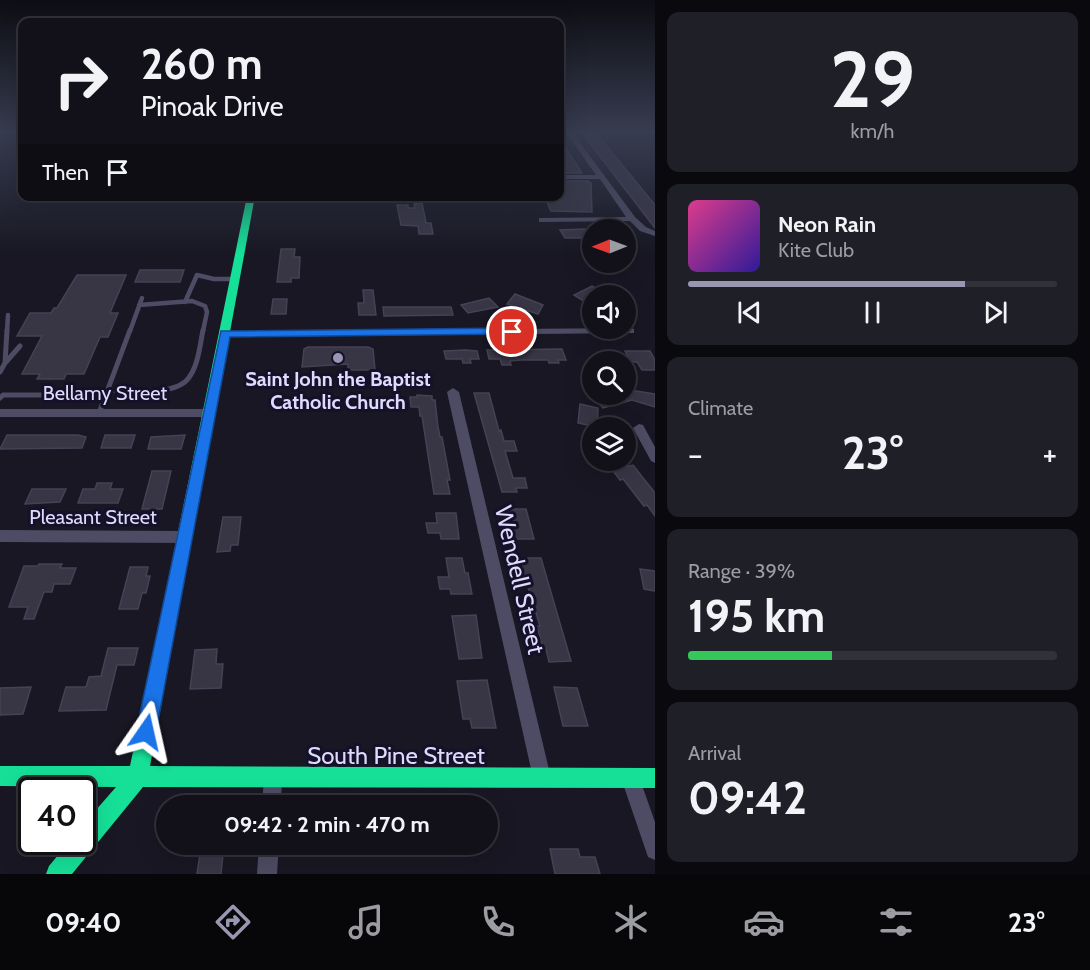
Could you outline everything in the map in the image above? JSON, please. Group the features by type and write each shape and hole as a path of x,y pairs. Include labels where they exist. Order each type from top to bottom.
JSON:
{"street":[{"path":"598,173 632,219"},
{"path":"564,177 601,177"},
{"path":"57,874 138,776 250,201"},
{"path":"542,220 582,220"},
{"path":"636,223 643,229 655,234"},
{"path":"225,334 582,330"},
{"name":"Wendell Street","path":"453,392 542,778"},
{"name":"Bellamy Street","path":"0,413 209,413"},
{"path":"639,428 655,458"},
{"name":"Pleasant Street","path":"0,536 186,537"},
{"name":"South Pine Street","path":"0,776 655,778"},
{"path":"272,795 273,777"},
{"path":"630,778 655,850"},
{"path":"267,874 268,855"}],"lane":[{"path":"185,302 197,275 214,279 235,279"},
{"path":"99,413 142,298"},
{"path":"0,398 3,395 170,389 188,378 207,308 198,302 139,305"},
{"path":"5,363 8,315"},
{"path":"0,372 20,346"}],"building":[{"path":"613,173 629,173 655,205 655,228"},
{"path":"564,181 591,183 592,212 551,211 547,202 564,201"},
{"path":"422,203 426,223 431,223 433,234 419,234 418,226 401,225 397,205 408,205 408,208 415,208 414,204"},
{"path":"582,229 582,238 565,238 560,230"},
{"path":"281,249 295,249 294,257 300,257 299,278 291,278 291,282 277,282"},
{"path":"140,270 184,270 180,282 135,282"},
{"path":"77,275 126,275 110,313 118,313 108,337 100,337 84,374 66,374 64,379 37,379 40,374 22,374 42,336 17,336 30,313 51,313 54,308 57,308"},
{"path":"363,290 373,290 376,315 359,315 358,303 364,303"},
{"path":"582,291 582,300 574,295"},
{"path":"515,294 543,305 538,314 507,304"},
{"path":"489,298 498,307 468,313 461,305"},
{"path":"273,299 287,299 286,314 271,314"},
{"path":"383,307 451,307 453,315 384,316"},
{"name":"Saint John the Baptist Catholic Church","path":"308,347 368,347 373,349 375,370 348,370 348,364 302,367 304,349"},
{"path":"562,349 566,360 558,360 559,363 549,363 548,360 521,360 510,361 511,365 502,365 500,359 489,359 487,350"},
{"path":"444,351 477,351 479,359 470,359 471,363 463,363 462,359 446,359"},
{"path":"636,351 650,351 655,360 655,370 642,370 637,362"},
{"path":"636,391 655,394 655,407 636,401"},
{"path":"474,393 489,393 499,431 501,430 504,441 514,441 517,451 505,451 513,478 525,478 527,488 516,488 517,492 502,492"},
{"path":"417,395 432,396 432,400 435,400 438,427 450,480 447,480 450,494 434,494 422,416 420,416 419,407 411,407 410,397 417,397"},
{"path":"580,404 598,408 598,417 582,417 582,424 578,423"},
{"path":"7,435 86,437 82,448 0,449"},
{"path":"105,435 135,435 131,448 101,448"},
{"path":"185,435 181,449 148,449 151,437"},
{"path":"636,469 655,493 655,516 623,479 620,480 613,471 636,471"},
{"path":"152,471 171,471 162,509 142,509"},
{"path":"97,483 112,483 110,489 123,489 118,503 78,503 83,489 95,489"},
{"path":"32,489 66,489 60,502 25,504"},
{"path":"506,509 526,509 534,539 514,539"},
{"path":"436,513 456,513 459,539 441,539 440,533 428,533 426,523 437,523"},
{"path":"223,517 241,517 238,545 231,545 230,551 217,552"},
{"path":"446,558 462,558 472,594 451,594 450,589 440,589 438,577 449,577"},
{"path":"519,558 541,558 571,661 549,662 546,649 543,649 537,626 540,626"},
{"path":"39,564 62,564 60,568 76,568 70,584 54,584 52,592 44,592 34,619 24,619 28,607 9,607 24,566 38,566"},
{"path":"130,567 148,567 146,576 150,576 146,593 142,593 138,609 119,609"},
{"path":"640,569 655,571 655,591 644,589"},
{"path":"476,615 482,658 459,659 452,616"},
{"path":"108,648 138,648 134,665 117,665 106,710 59,711 66,687 86,687 89,677 101,676"},
{"path":"217,649 216,664 223,664 221,688 190,689 195,650"},
{"path":"487,680 496,728 472,728 470,719 463,719 457,681"},
{"path":"31,687 23,714 0,715 0,688"},
{"path":"554,687 577,688 588,726 563,726"},
{"path":"550,849 578,849 580,857 595,857 600,874 555,874"},
{"path":"200,855 223,855 221,874 197,874"}],"traffic: fast":[{"path":"57,874 138,776 250,201"},
{"path":"0,776 655,778"}],"place":[{"name":"Saint John the Baptist Catholic Church","path":"338,358"}],"route":[{"path":"146,732 225,334 512,332"}]}
